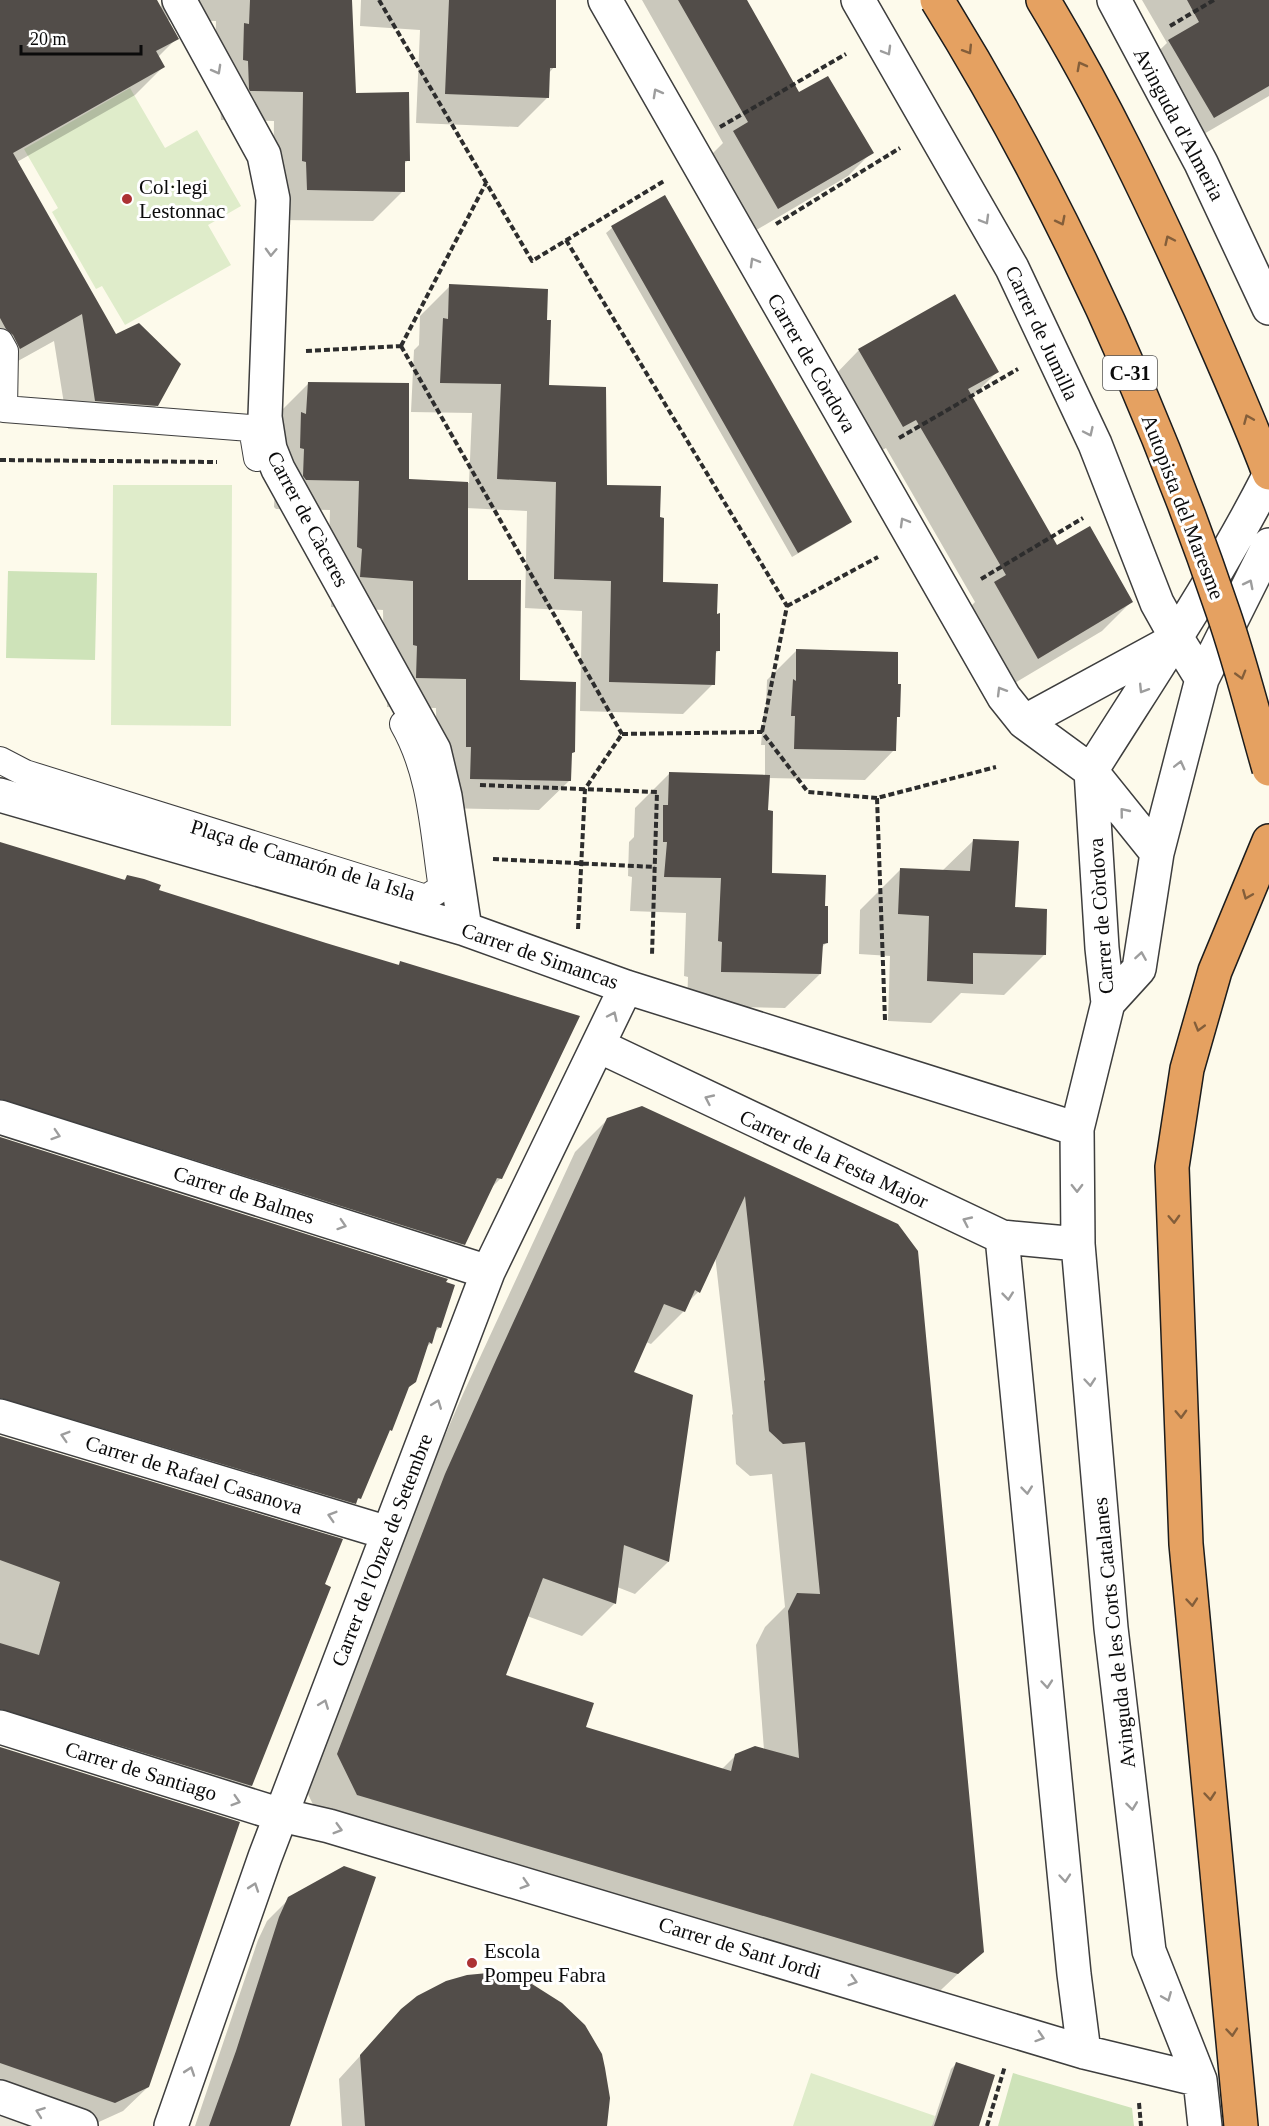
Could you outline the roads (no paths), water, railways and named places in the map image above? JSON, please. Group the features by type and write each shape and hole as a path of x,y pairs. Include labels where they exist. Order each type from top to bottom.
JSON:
{"highway":[{"name":"Autopista del Maresme","path":"937,0 983,74 1080,258 1160,440 1224,614 1269,769"},
{"path":"1043,0 1120,141 1168,237 1250,423 1269,475"},
{"path":"1240,2126 1186,1544 1172,1167 1186,1070 1215,971 1269,841"}],"street":[{"name":"Carrer de Càceres","path":"179,0 264,155 273,199 265,417 270,449 278,469 434,750 445,796 465,929"},
{"name":"Carrer de Còrdova","path":"605,0 1004,697 1024,722 1091,771 1157,853"},
{"name":"Carrer de Jumilla","path":"858,0 1012,268 1095,444 1157,603 1174,640 1202,679"},
{"name":"Avinguda d'Almeria","path":"1114,0 1201,163 1256,255 1269,308"},
{"name":"Plaça de Camarón de la Isla","path":"0,342 5,351 4,410 252,429 254,448 269,486 416,749 427,782 441,882 440,889 426,898 25,773 0,760"},
{"path":"1091,771 1249,516 1269,475"},
{"path":"1108,1003 1139,969 1157,853 1202,679 1269,545"},
{"path":"1024,722 1174,640"},
{"name":"Carrer de Còrdova","path":"1077,1129 1108,1003 1102,948 1091,771"},
{"path":"0,782 44,807"},
{"name":"Carrer de Simancas","path":"0,795 465,929 626,987 1077,1129"},
{"name":"Carrer de l'Onze de Setembre","path":"171,2126 265,1857 488,1272 626,987"},
{"name":"Carrer de la Festa Major","path":"599,1046 1002,1237 1078,1244"},
{"name":"Carrer de Balmes","path":"0,1117 488,1272"},
{"name":"Avinguda de les Corts Catalanes","path":"1077,1129 1078,1244 1111,1628 1149,1951 1200,2080 1204,2126"},
{"path":"1002,1237 1073,1962 1084,2052"},
{"name":"Carrer de Rafael Casanova","path":"0,1416 388,1533"},
{"name":"Carrer de Santiago","path":"0,1727 281,1815"},
{"name":"Carrer de Sant Jordi","path":"281,1815 340,1829 1084,2052 1200,2080"},
{"path":"0,2097 81,2126"}],"place":[{"name":"Col·legi Lestonnac","path":"127,199"},
{"name":"Escola Pompeu Fabra","path":"472,1963"}]}
